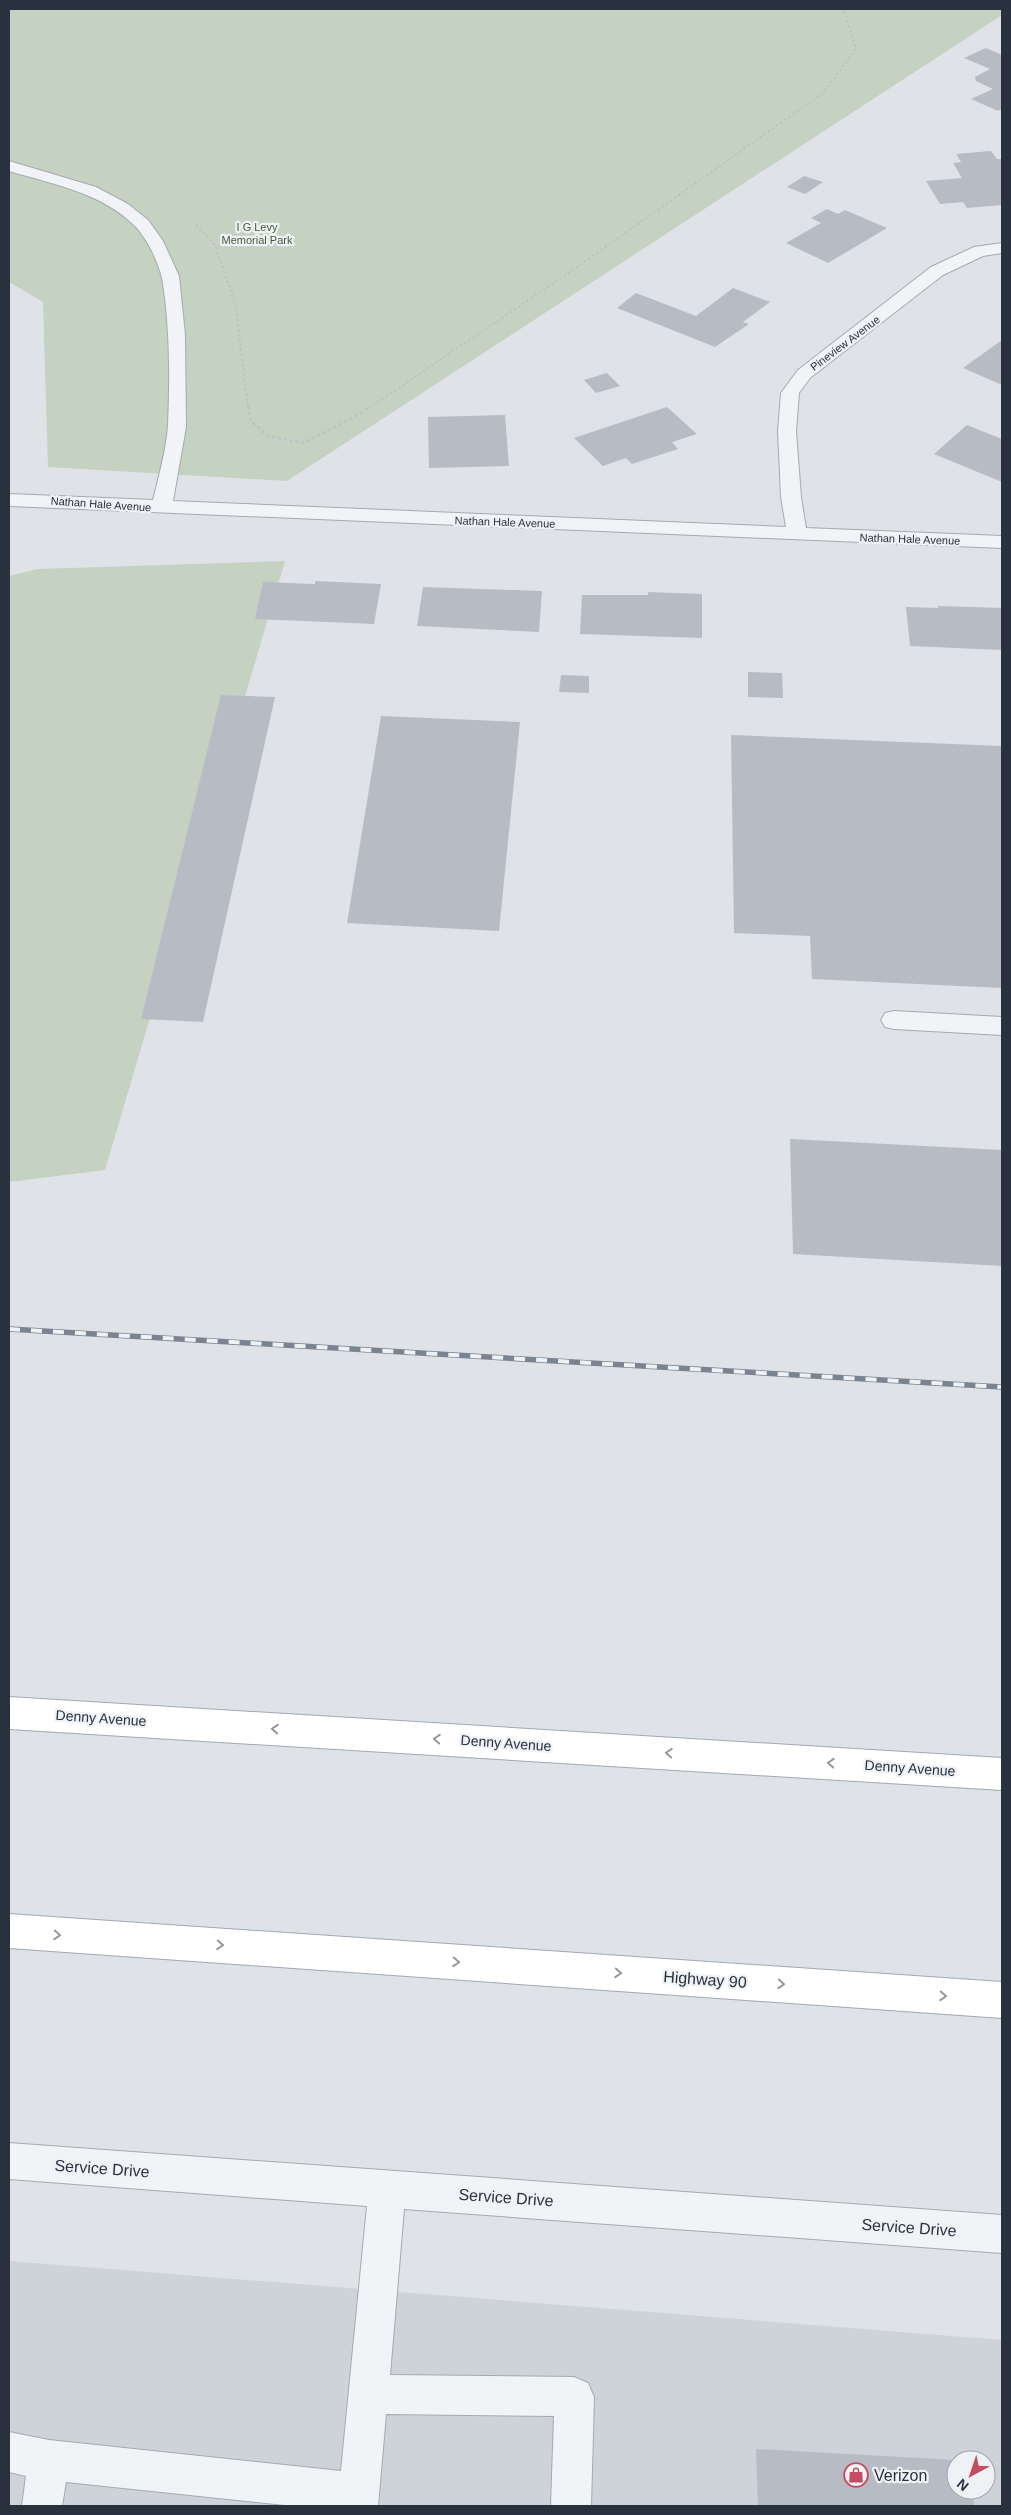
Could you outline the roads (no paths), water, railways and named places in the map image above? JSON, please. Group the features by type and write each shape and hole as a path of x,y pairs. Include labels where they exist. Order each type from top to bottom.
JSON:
{"main road":[{"name":"Denny Avenue","path":"9,1712 1002,1774"},
{"name":"Highway 90","path":"9,1931 1002,2000"}],"street":[{"path":"9,166 90,190 122,207 142,224 156,241 170,276 176,335 177,427 161,508"},
{"name":"Pineview Avenue","path":"797,534 791,497 786,431 790,393 804,374 900,302 937,270 958,259 980,251 1002,248"},
{"name":"Nathan Hale Avenue","path":"9,500 43,500 161,508 1002,542"},
{"path":"894,1020 1002,1026"},
{"name":"Service Drive","path":"9,2162 1002,2234"},
{"path":"9,2452 49,2460 358,2500 387,2188"},
{"path":"368,2394 574,2397 571,2506"},
{"path":"42,2506 49,2460"}],"railway":[{"path":"9,1329 1002,1387"}],"place":[{"name":"Verizon","path":"856,2475"}],"park label":[{"name":"I G Levy Memorial Park","path":"257,233"}]}
